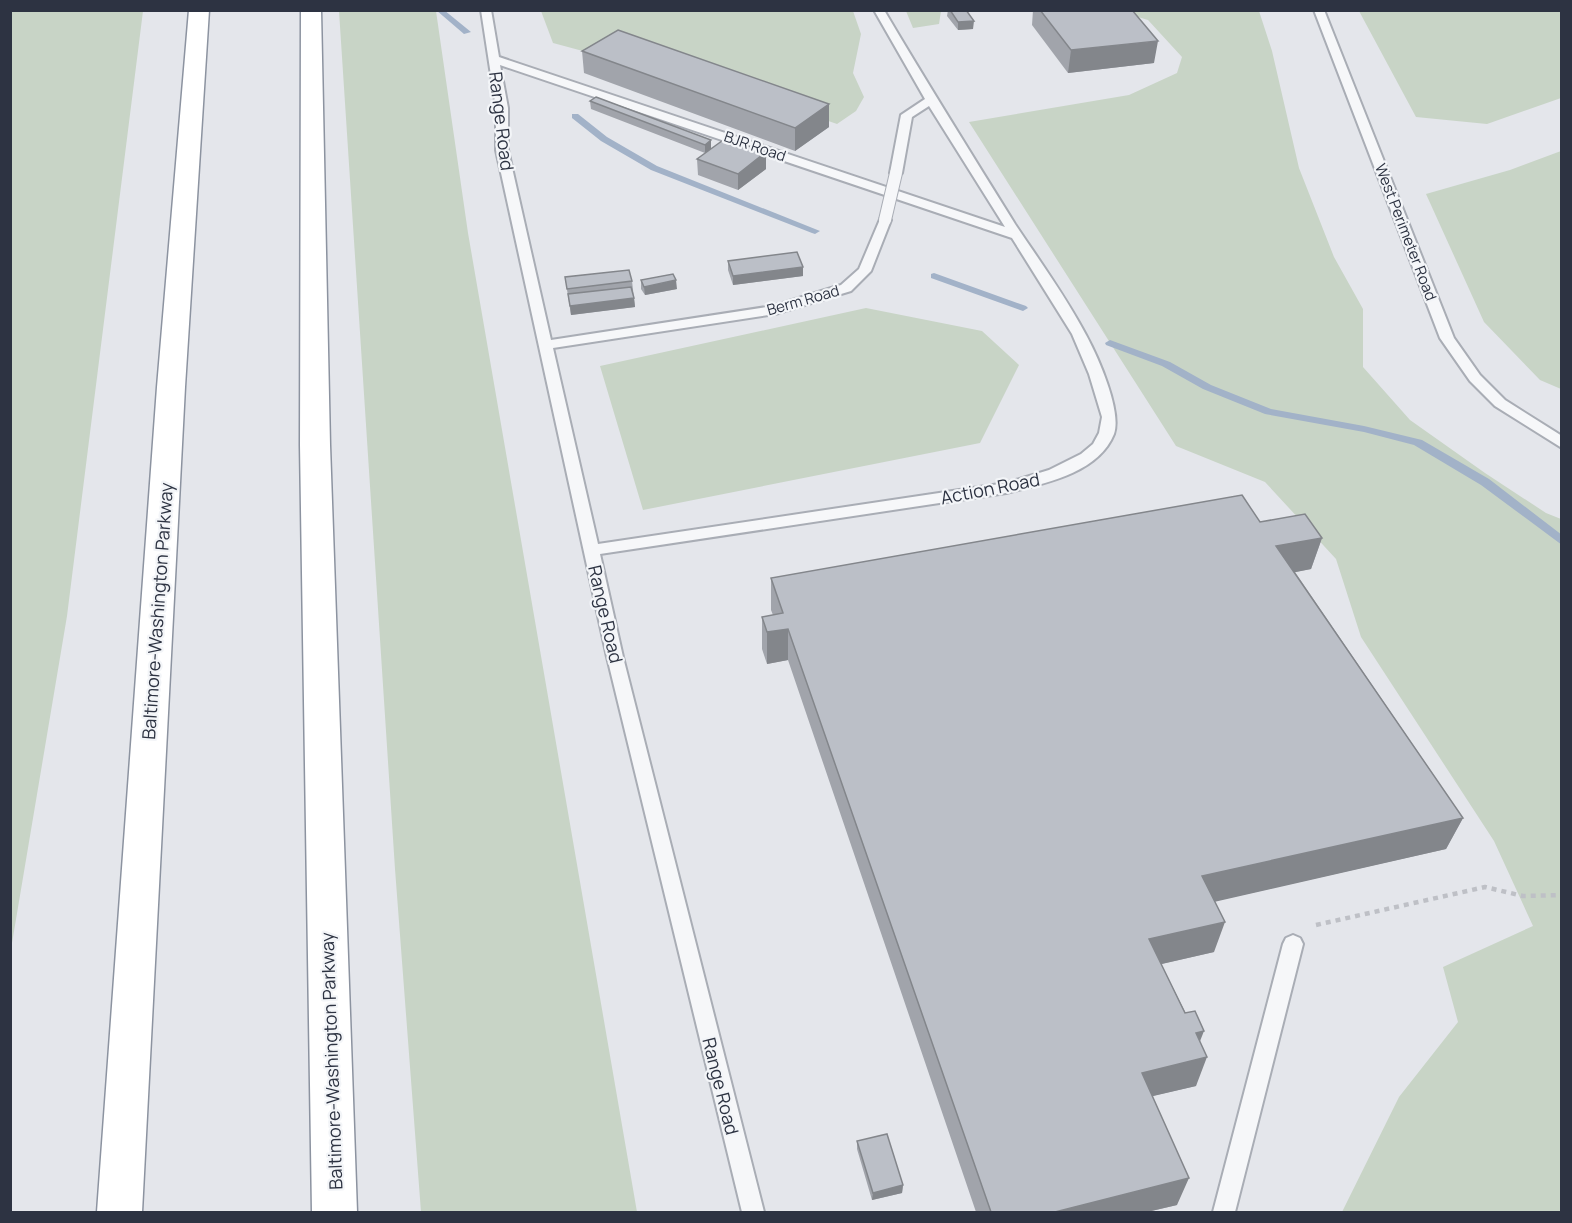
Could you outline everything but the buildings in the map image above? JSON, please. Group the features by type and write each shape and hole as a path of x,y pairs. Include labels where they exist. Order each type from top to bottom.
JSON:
{"highway":[{"name":"Baltimore-Washington Parkway","path":"119,1212 171,387 199,10"},
{"name":"Baltimore-Washington Parkway","path":"311,10 315,445 335,1212"}],"lane":[{"name":"Range Road","path":"486,10 502,108 502,150 615,657 753,1212"},
{"name":"Action Road","path":"591,550 1006,488 1056,474 1087,458 1103,440 1109,417 1100,386 1079,334 931,100 879,10"},
{"name":"West Perimeter Road","path":"1319,10 1447,338 1475,378 1500,403 1562,443"},
{"name":"BJR Road","path":"494,59 1016,235"},
{"name":"Berm Road","path":"546,345 604,338 775,310 846,288 865,272 885,220 907,115 931,100"},
{"path":"1224,1212 1293,944"}],"path":[{"path":"1293,944 1298,929 1485,887 1511,895 1543,899 1562,895"}],"green space":[{"path":"11,10 143,11 67,616 11,949"},
{"path":"339,11 436,11 468,233 637,1212 421,1212 395,869"},
{"path":"541,11 853,11 861,34 853,73 864,97 856,111 837,124 621,49 594,54 553,43"},
{"path":"906,11 941,11 939,24 913,28"},
{"path":"1118,11 1259,11 1272,51 1299,168 1334,257 1363,309 1363,367 1410,420 1546,513 1561,519 1561,1212 1342,1212 1399,1097 1458,1022 1443,967 1533,926 1494,841 1361,637 1336,559 1265,482 1176,446 969,122 1129,95 1177,73 1182,57 1148,20"},
{"path":"1359,11 1561,11 1561,98 1487,124 1416,117"},
{"path":"1561,151 1561,389 1540,380 1484,322 1426,194 1510,170"},
{"path":"866,308 982,331 1019,365 980,443 643,510 600,366"}],"waterway":[{"path":"439,10 467,32"},
{"path":"575,116 604,139 654,168 815,231"},
{"path":"934,276 1023,308"},
{"path":"1110,343 1166,364 1207,387 1269,412 1364,429 1418,442 1485,482 1562,541"}]}
